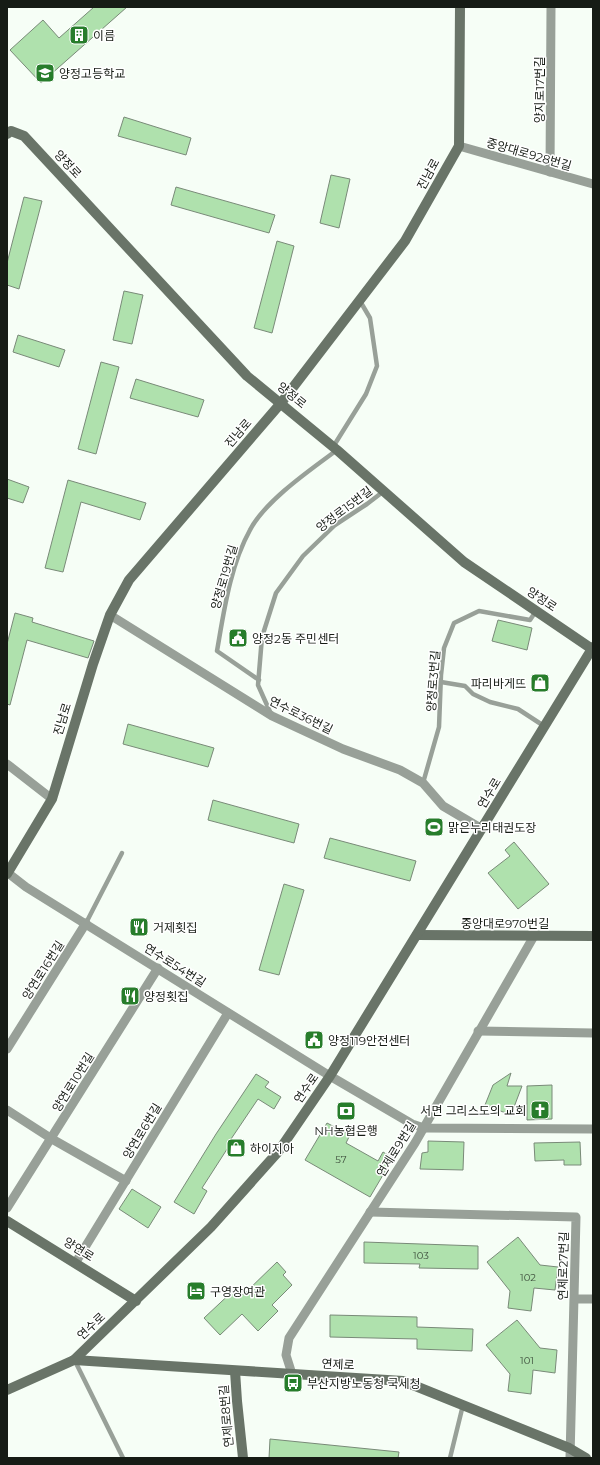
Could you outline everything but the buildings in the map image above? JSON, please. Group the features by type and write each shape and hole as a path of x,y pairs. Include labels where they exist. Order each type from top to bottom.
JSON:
{"street":[{"name":"진남로","path":"7,874 52,799 93,664 110,615 129,580 281,403 359,299 406,241 459,146 460,7"},
{"name":"양지로17번길","path":"550,172 552,7"},
{"name":"양정로","path":"7,134 12,131 24,136 247,376 335,449 464,562 592,648"},
{"name":"중앙대로928번길","path":"459,146 593,184"},
{"name":"연수로36번길","path":"110,615 272,716 343,749 400,770 423,784 443,806 482,829"},
{"name":"연수로","path":"7,1390 74,1360 211,1227 278,1152 330,1076 592,648"},
{"path":"7,764 52,799"},
{"name":"연수로54번길","path":"7,874 330,1076 412,1124 424,1128"},
{"name":"양연로16번길","path":"7,1050 86,923"},
{"name":"중앙대로970번길","path":"417,935 593,936"},
{"name":"연제로9번길","path":"292,1374 286,1355 289,1338 424,1128 478,1031 534,936"},
{"name":"양연로10번길","path":"7,1208 52,1139 158,968"},
{"name":"양연로6번길","path":"76,1262 228,1013"},
{"path":"478,1031 593,1033"},
{"path":"7,1110 52,1139 126,1181"},
{"path":"424,1128 593,1129"},
{"name":"연제로27번길","path":"370,1212 576,1217 575,1299 569,1453"},
{"name":"양연로","path":"7,1221 76,1262 136,1301"},
{"path":"575,1299 593,1299"},
{"name":"연제로","path":"74,1360 403,1381 464,1405 569,1453 586,1458"},
{"name":"연제로8번길","path":"235,1371 244,1458"}],"lane":[{"path":"335,449 366,394 377,366 370,318 359,299"},
{"name":"양정로19번길","path":"259,680 217,650 222,620 237,560 250,529 267,508 335,449"},
{"name":"양정로15번길","path":"272,716 258,685 262,636 276,593 303,556 324,535 335,525 384,491"},
{"name":"양정로3번길","path":"423,784 439,727 444,648 454,623 479,611 530,620 536,610"},
{"path":"441,682 465,686 473,694 490,702 518,708 544,726"},
{"path":"86,923 122,853"},
{"path":"74,1360 123,1458"},
{"path":"450,1458 464,1405"}],"place":[{"name":"이름","path":"79,35"},
{"name":"양정고등학교","path":"45,73"},
{"name":"양정2동 주민센터","path":"238,638"},
{"name":"파리바게뜨","path":"540,683"},
{"name":"맑은누리태권도장","path":"434,827"},
{"name":"거제횟집","path":"139,927"},
{"name":"양정횟집","path":"130,996"},
{"name":"양정119안전센터","path":"314,1040"},
{"name":"서면 그리스도의 교회","path":"540,1110"},
{"name":"NH농협은행","path":"346,1111"},
{"name":"하이지아","path":"236,1148"},
{"name":"구영장여관","path":"196,1291"},
{"name":"부산지방노동청 국세청","path":"293,1383"}]}
